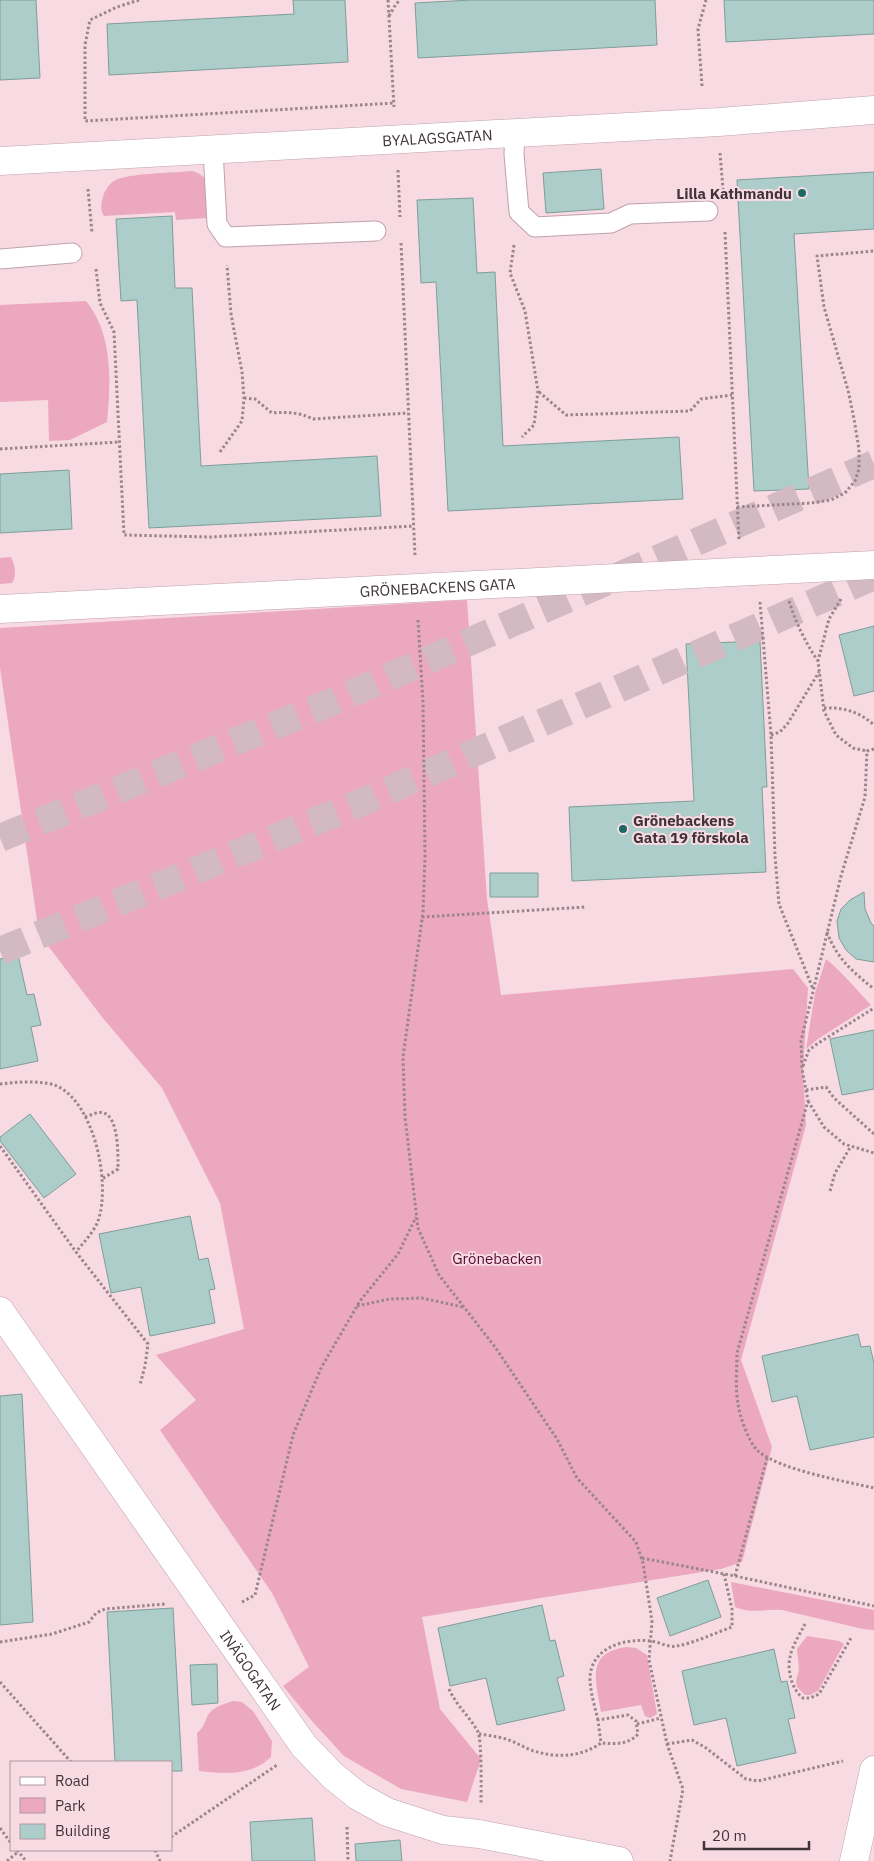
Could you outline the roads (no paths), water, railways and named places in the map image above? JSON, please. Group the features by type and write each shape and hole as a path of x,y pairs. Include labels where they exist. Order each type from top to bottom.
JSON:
{"street":[{"name":"BYALAGSGATAN","path":"0,161 719,122 874,110"},
{"name":"GRÖNEBACKENS GATA","path":"0,609 867,565"},
{"name":"INÄGOGATAN","path":"0,1311 304,1746 333,1776 358,1796 387,1812 443,1830 479,1834 619,1861"},
{"path":"854,1861 868,1821 874,1770"}],"lane":[{"path":"515,132 514,154 519,212 535,227 611,223 630,214 708,211"},
{"path":"213,150 217,224 226,237 376,231"},
{"path":"0,259 72,253"}],"tunnel":[{"path":"0,838 332,702 874,464"},
{"path":"0,951 367,800 874,576"}],"place":[{"name":"Lilla Kathmandu","path":"802,193"},
{"name":"Grönebackens Gata 19 förskola","path":"623,829"}],"park label":[{"name":"Grönebacken","path":"497,1258"}]}
